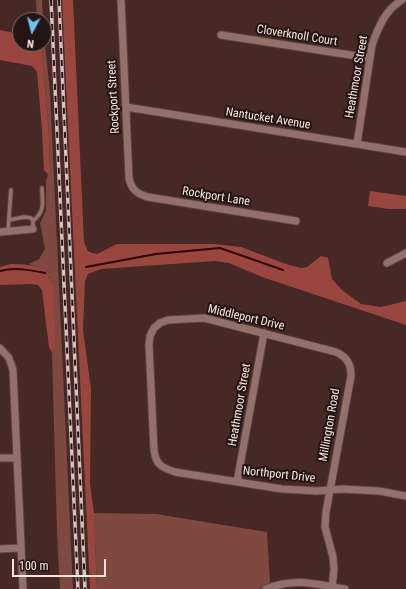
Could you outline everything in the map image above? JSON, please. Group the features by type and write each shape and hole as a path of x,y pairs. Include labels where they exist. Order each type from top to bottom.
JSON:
{"street":[{"name":"Rockport Street","path":"121,0 129,178 130,185 135,190"},
{"name":"Heathmoor Street","path":"357,144 372,45 381,23 390,9 402,0"},
{"name":"Cloverknoll Court","path":"221,35 370,58"},
{"name":"Nantucket Avenue","path":"126,107 406,152"},
{"name":"Rockport Lane","path":"135,190 148,198 296,221"},
{"path":"0,232 33,229"},
{"path":"388,263 406,253"},
{"name":"Middleport Drive","path":"175,472 162,467 157,462 155,456 149,345 150,336 154,328 160,323 168,320 204,318 336,352 343,355 348,360"},
{"name":"Heathmoor Street","path":"237,482 264,333"},
{"path":"0,348 9,358 13,370 23,589"},
{"name":"Millington Road","path":"332,588 334,569 333,557 325,527 326,512 351,376 351,368 348,360"},
{"path":"0,458 16,458"},
{"name":"Northport Drive","path":"175,472 282,489 317,491 380,491 406,496"},
{"path":"0,549 20,548"},
{"path":"266,589 280,584 296,582 345,589"}],"lane":[{"path":"33,229 33,221 43,210 42,188"},
{"path":"8,231 11,190"},
{"path":"9,220 31,218 33,221"}],"shaded area":[{"path":"36,0 42,0 43,12 37,12"},
{"path":"62,0 73,0 84,242 88,251 97,254 117,244 215,244 241,247 301,268 307,267 321,256 328,258 332,279 342,290 361,304 381,307 406,301 406,325 262,277 229,263 215,261 101,269 88,274 85,281 83,330 91,389 90,484 94,513 97,589 90,589"},
{"path":"0,30 12,32 12,52 42,52 49,134 50,172 48,174 44,170 37,72 32,66 0,60"},
{"path":"42,52 46,52 50,92 73,589 60,589 52,353 56,345 50,278 39,269 29,264 39,259 45,249 40,223 46,211 46,180 50,172 49,134"},
{"path":"370,191 406,196 406,209 388,209 368,206"},
{"path":"11,264 30,265 40,269 53,284 56,346 52,353 49,347 42,290 38,285 31,284 0,285 0,267"},
{"path":"94,513 156,514 267,532 270,583 260,589 97,589"}],"waterway":[{"path":"86,267 156,254 220,248 283,270"},
{"path":"0,271 17,269 45,273"}],"railway":[{"path":"51,0 78,589"},
{"path":"59,0 85,589"}]}
